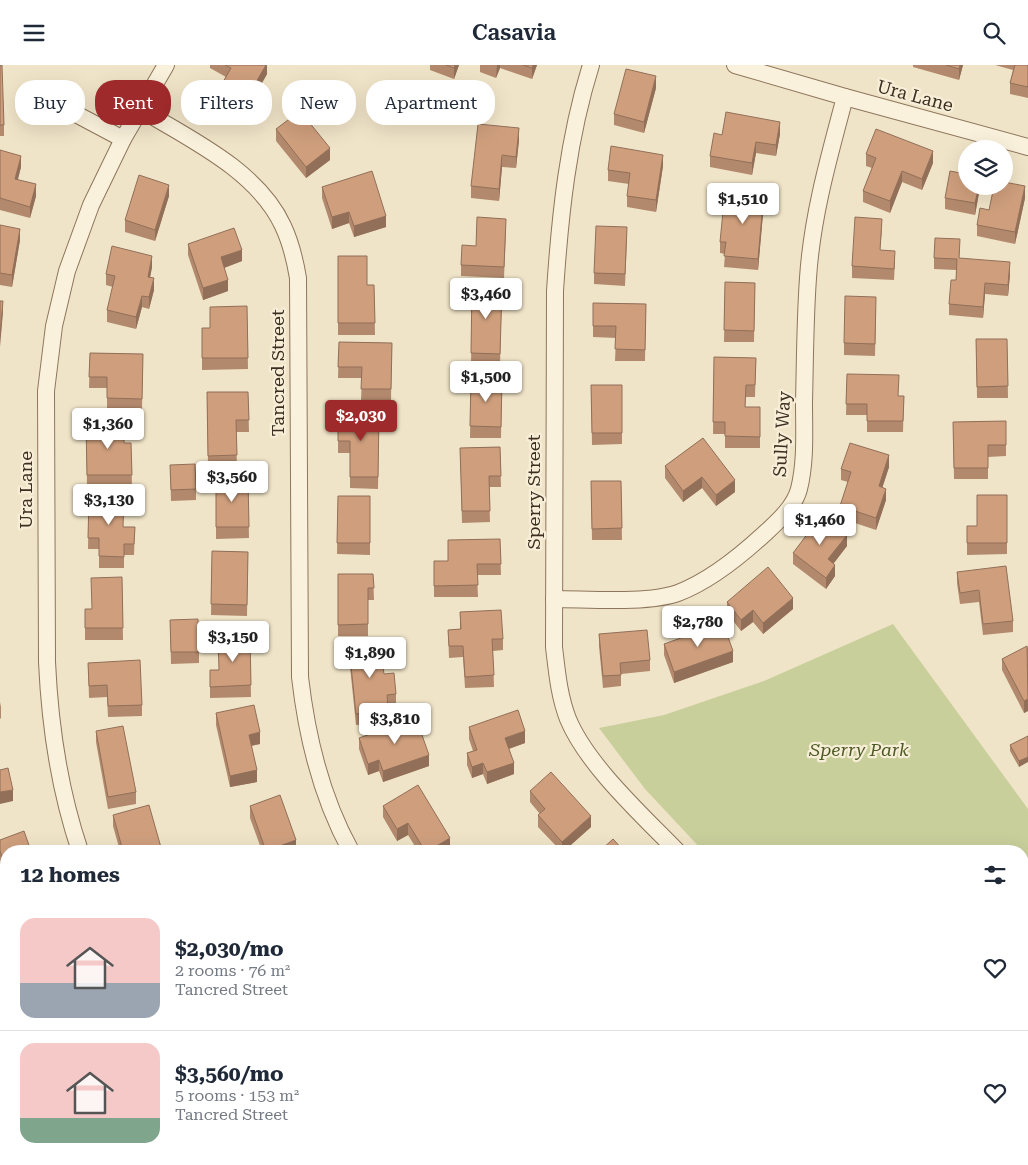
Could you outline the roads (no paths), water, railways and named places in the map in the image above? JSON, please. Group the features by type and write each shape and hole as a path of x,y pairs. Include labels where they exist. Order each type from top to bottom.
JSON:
{"street":[{"name":"Ura Lane","path":"157,80 166,65"},
{"name":"Sperry Street","path":"591,65 569,155 555,281 554,647 558,679 568,719 579,741 619,790 671,845"},
{"name":"Ura Lane","path":"735,65 1028,147"},
{"name":"Sully Way","path":"554,599 637,599 676,593 711,575 752,545 791,505 798,491 804,461 805,331 812,239 819,196 845,97"},
{"path":"85,119 123,139"},
{"name":"Ura Lane","path":"78,845 68,816 58,773 49,707 47,662 46,391 54,326 67,271 91,205 131,125"},
{"name":"Tancred Street","path":"168,125 202,145 230,165 260,192 270,203 283,225 292,248 298,278 300,677 305,719 314,760 330,807 348,845"}],"park label":[{"name":"Sperry Park","path":"859,750"}]}
